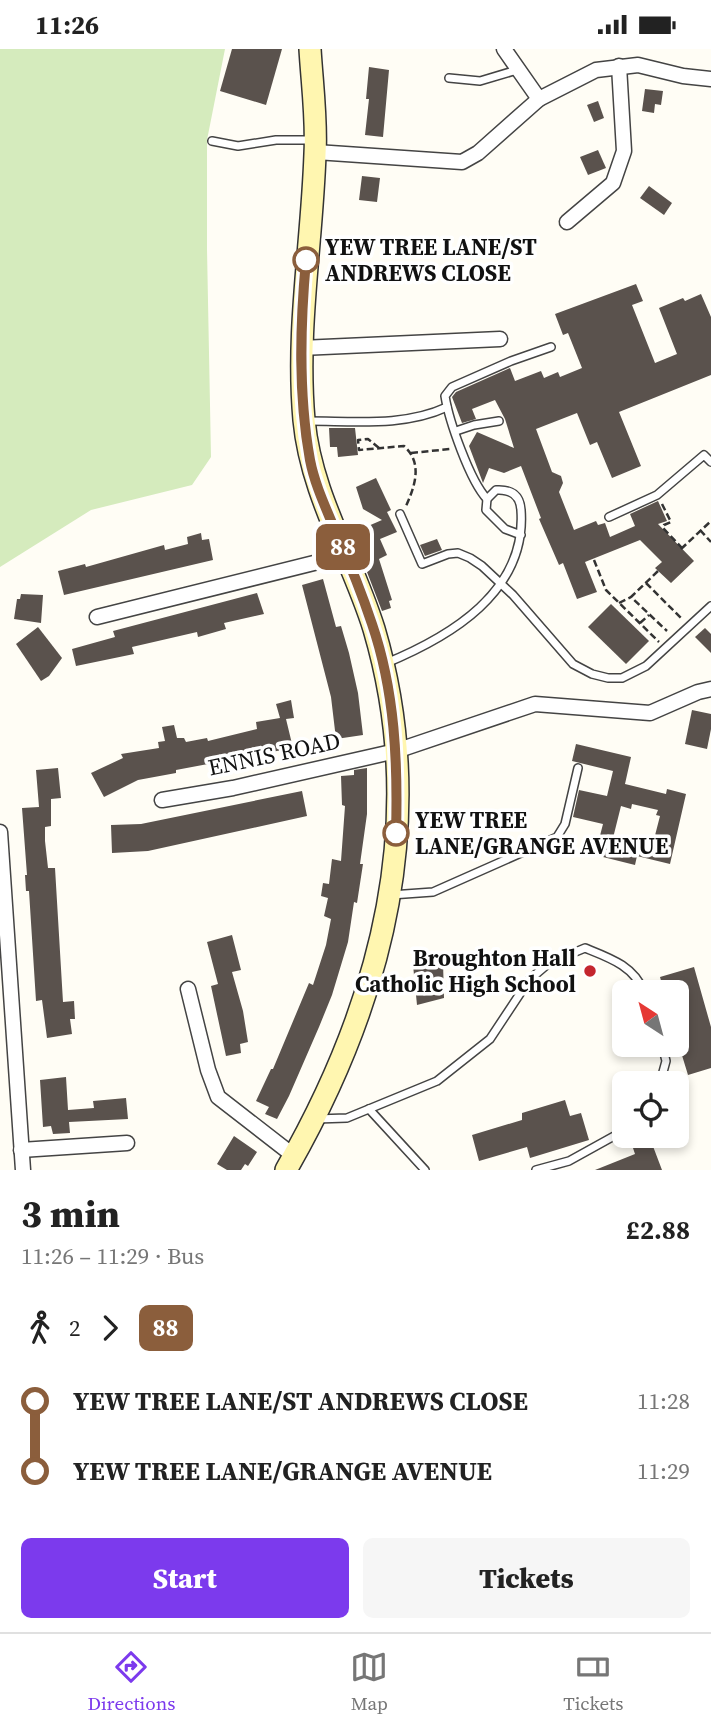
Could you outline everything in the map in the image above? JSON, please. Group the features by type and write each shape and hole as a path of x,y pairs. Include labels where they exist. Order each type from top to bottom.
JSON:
{"street":[{"path":"188,989 208,1069 218,1097 290,1163 335,1079 364,999 380,948 396,843 396,751 384,664 346,555 317,486 310,462 304,421 302,303 315,146 310,49"},
{"path":"504,49 540,99"},
{"path":"315,146 462,162 478,153 540,99 596,71 638,65 683,76 711,79"},
{"path":"567,222 613,183 624,151 619,66"},
{"path":"301,348 500,338"},
{"path":"97,617 346,555"},
{"name":"ENNIS ROAD","path":"162,800 233,788 396,751 535,704 650,713 711,689"},
{"path":"0,832 23,1170"},
{"path":"21,1150 127,1143"}],"lane":[{"path":"449,78 480,81 517,69"},
{"path":"212,141 239,146 276,140 315,146"},
{"path":"487,499 479,490 445,396 452,387 551,347"},
{"path":"304,421 384,422 428,416 447,407"},
{"path":"456,431 499,421"},
{"path":"609,517 657,495 704,455 711,462"},
{"path":"384,664 419,650 464,622 501,584 517,552 521,535 521,505 516,495 510,491 496,490 487,499 486,510 505,529 521,535"},
{"path":"400,514 422,564 458,553 482,566 573,664 592,674 622,678 646,666 711,606"},
{"path":"390,895 433,891 557,838 565,824 578,768"},
{"path":"315,1119 347,1118 437,1081 489,1039 529,980 549,963 585,948 620,962 639,980"},
{"path":"369,1109 425,1170"},
{"path":"536,1170 569,1161 612,1137"}],"path":[{"path":"379,448 368,439 358,440 359,450 404,446 411,453 416,475 406,508 400,514"},
{"path":"411,453 462,448"},
{"path":"662,503 671,522 664,525 663,529 682,548 711,521"},
{"path":"700,530 711,542"},
{"path":"594,560 606,590 666,649"},
{"path":"619,603 631,597 658,571"},
{"path":"646,583 685,622"},
{"path":"631,597 671,632"},
{"path":"640,623 649,615"}],"green space":[{"path":"0,49 225,49 207,140 211,457 192,485 91,510 0,567"}],"building":[{"path":"232,49 282,49 266,105 220,91"},
{"path":"369,67 389,70 383,137 365,135"},
{"path":"645,89 663,91 661,105 655,104 654,113 642,111"},
{"path":"598,101 604,118 594,122 587,105"},
{"path":"598,150 606,168 588,175 580,157"},
{"path":"362,176 380,178 377,202 359,200"},
{"path":"649,186 672,203 664,215 640,198"},
{"path":"636,284 643,301 632,305 655,363 677,354 659,308 701,294 711,317 711,375 619,412 641,466 612,478 597,442 590,445 577,413 536,429 552,472 561,476 563,483 559,492 574,530 596,521 598,525 605,523 610,537 635,526 630,514 658,501 667,521 658,524 694,561 671,583 655,568 662,562 640,540 585,562 597,592 577,599 563,563 559,565 539,519 541,518 521,466 504,473 489,468 483,483 469,446 477,432 514,448 505,419 495,400 472,409 476,419 462,423 452,397 456,392 510,368 515,381 541,371 544,378 558,372 560,377 582,368 568,333 563,335 555,314"},
{"path":"329,428 355,428 358,455 338,457 337,447 330,447"},
{"path":"376,478 391,510 387,512 397,532 380,539 387,555 379,559 392,600 389,601 391,608 382,611 352,533 382,520 363,509 356,487"},
{"path":"201,533 202,540 209,539 213,560 64,595 58,571 85,564 86,567 164,545 165,550 188,544 187,537"},
{"path":"437,539 442,550 425,556 420,545"},
{"path":"323,579 336,627 341,626 349,653 358,693 363,735 336,739 331,697 302,585"},
{"path":"257,593 264,614 224,623 226,629 198,637 197,632 132,647 134,654 76,666 72,649 115,637 113,631"},
{"path":"21,594 43,595 41,623 14,619 17,599 20,599"},
{"path":"611,604 649,641 626,664 588,627"},
{"path":"38,627 62,658 49,676 41,681 16,644"},
{"path":"705,628 711,634 711,653 695,637"},
{"path":"291,700 294,718 286,719 293,748 176,770 176,773 138,780 104,797 91,773 123,758 121,754 159,748 158,742 165,741 162,727 174,725 177,738 184,738 186,742 207,738 208,741 257,729 256,722 280,718 276,704"},
{"path":"692,710 711,714 707,749 685,744"},
{"path":"576,744 631,757 625,784 666,794 667,789 686,794 670,864 637,856 635,865 595,855 603,824 573,817 579,790 607,796 613,771 572,761","holes":["632,804 658,810 656,815 660,816 652,847 613,838 621,806 631,809"]},
{"path":"58,768 61,798 51,799 51,826 45,827 45,841 48,868 55,868 63,1002 74,1001 75,1019 70,1019 72,1034 47,1038 42,1000 36,1001 22,808 39,807 36,770"},
{"path":"367,768 367,814 360,864 363,864 348,942 332,995 277,1119 265,1114 269,1107 256,1101 273,1069 309,983 313,985 326,945 331,919 324,916 328,898 321,896 323,883 329,884 332,859 341,861 345,806 342,805 341,776 354,775 354,770"},
{"path":"302,791 307,816 148,851 112,853 111,825 141,824"},
{"path":"232,935 241,970 232,972 248,1042 240,1044 241,1053 226,1056 211,986 218,984 207,942"},
{"path":"443,962 444,998 417,1005 413,965"},
{"path":"694,967 711,1027 711,1068 689,1075 682,1057 690,1057 690,980 661,980 660,977"},
{"path":"66,1077 68,1110 94,1108 93,1101 126,1098 128,1119 69,1122 70,1133 53,1134 51,1126 43,1127 40,1080"},
{"path":"565,1100 570,1116 581,1113 589,1140 530,1158 527,1147 479,1161 472,1135 522,1120 522,1113"},
{"path":"234,1136 257,1152 248,1166 245,1164 241,1170 227,1170 217,1164"},
{"path":"633,1148 654,1148 662,1170 595,1170 635,1154"}],"bus line":[{"name":"88","path":"306,260 301,348 304,421 310,462 317,486 349,561 384,664 396,751 396,833"}],"place":[{"name":"YEW TREE LANE/ST ANDREWS CLOSE","path":"306,260"},
{"name":"YEW TREE LANE/GRANGE AVENUE","path":"396,833"},
{"name":"Broughton Hall Catholic High School","path":"590,971"}]}
